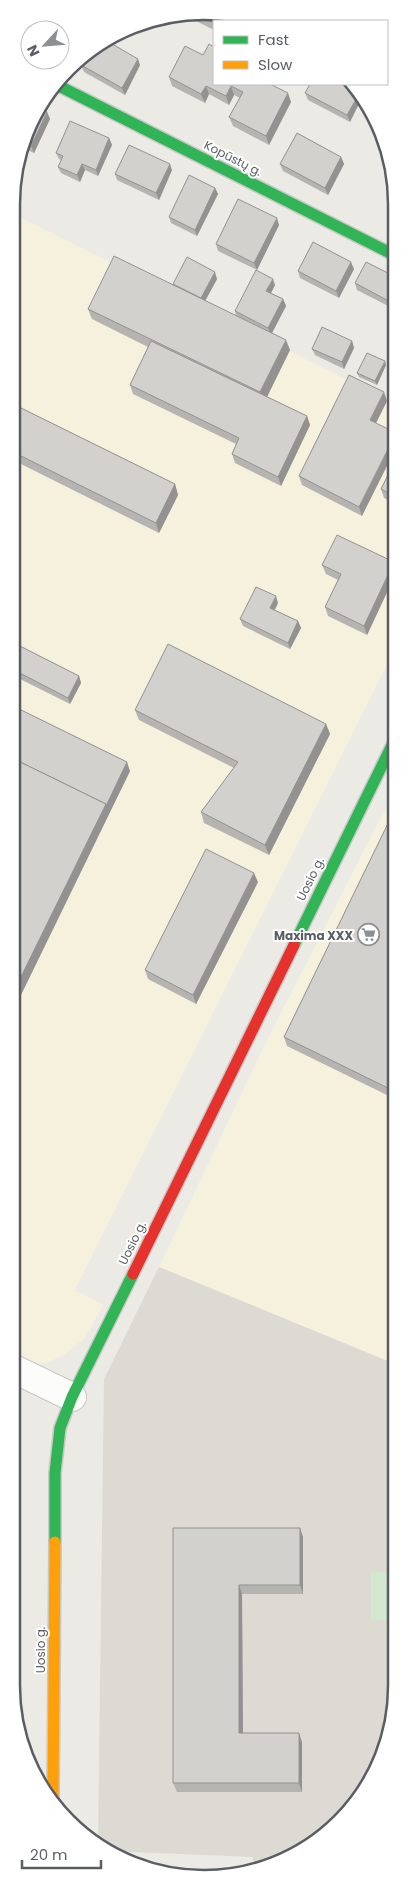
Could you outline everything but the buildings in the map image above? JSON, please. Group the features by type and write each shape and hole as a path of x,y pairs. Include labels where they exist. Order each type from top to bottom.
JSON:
{"street":[{"name":"Kopūstų g.","path":"61,89 388,252"},
{"name":"Uosio g.","path":"53,1791 55,1473 60,1428 72,1397 388,752"},
{"path":"20,1372 72,1397"}],"shaded area":[{"path":"20,217 388,400 388,662 75,1290 103,1305 85,1338 65,1354 47,1363 28,1362 20,1358"},
{"path":"388,804 388,1361 159,1267 263,1048"},
{"path":"159,1267 388,1361 388,1698 382,1734 363,1778 350,1798 334,1816 316,1832 296,1845 253,1864 253,1857 125,1852 98,1836 104,1379"}],"green space":[{"path":"371,1572 388,1572 388,1620 371,1620"}],"traffic: fast":[{"path":"62,88 388,252"},
{"path":"294,945 388,753"},
{"path":"55,1542 55,1473 60,1428 72,1397 133,1274"}],"traffic: slow":[{"path":"53,1791 55,1542"}],"traffic: jam":[{"path":"133,1274 294,945"}],"place":[{"name":"Maxima XXX","path":"369,935"}]}
